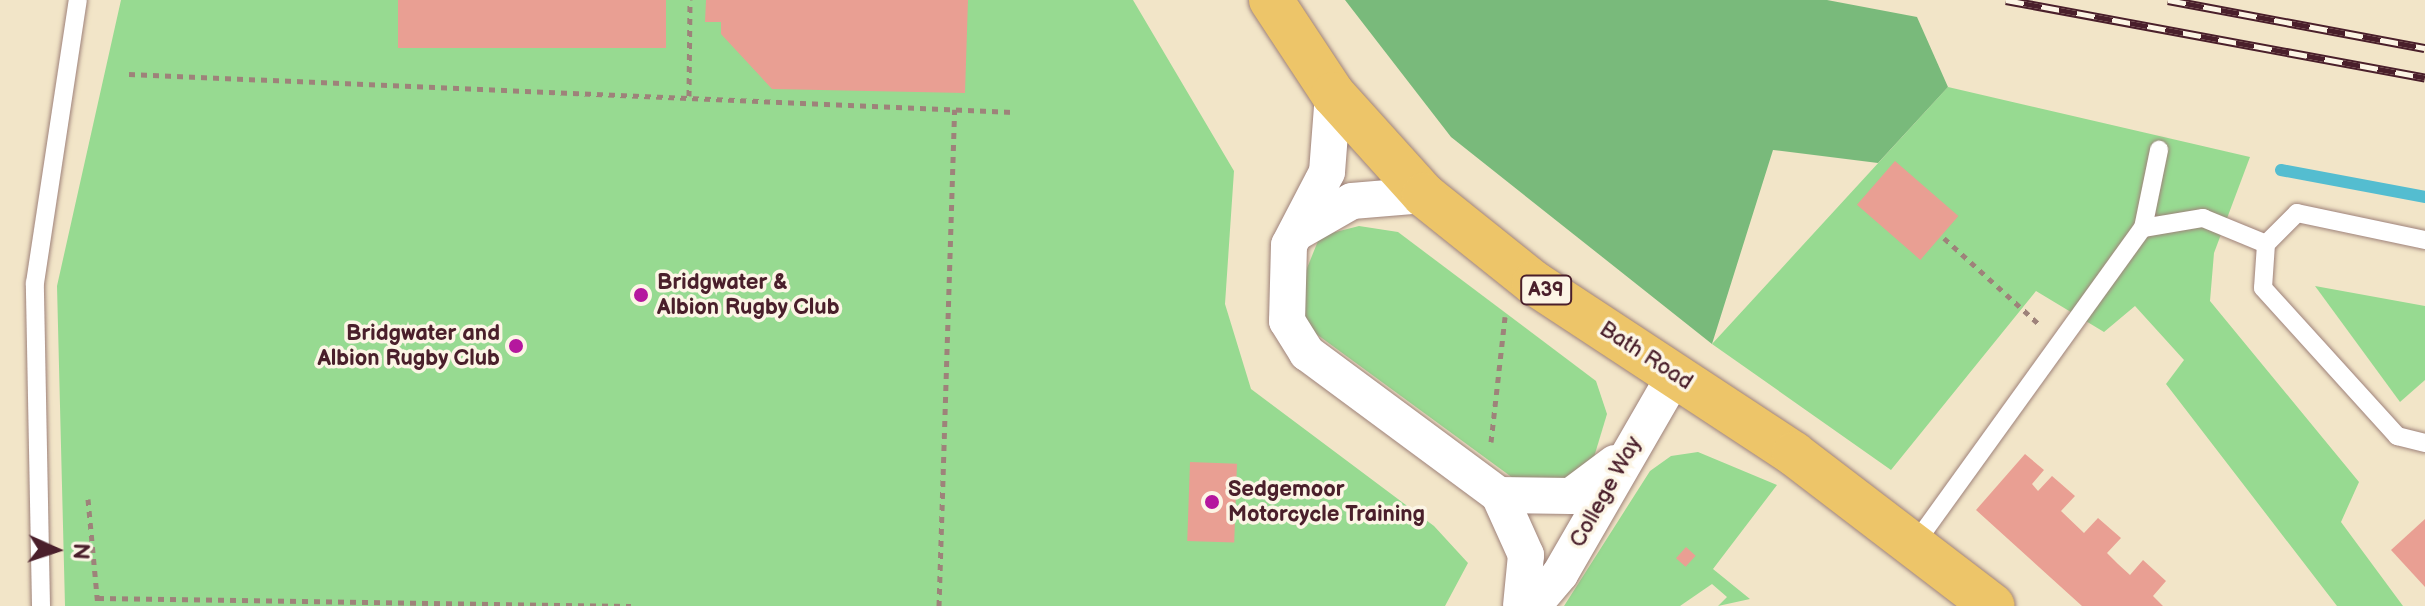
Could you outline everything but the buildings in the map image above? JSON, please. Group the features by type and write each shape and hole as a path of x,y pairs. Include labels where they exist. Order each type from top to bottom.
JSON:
{"main road":[{"name":"Bath Road","path":"1271,0 1333,94 1424,195 1534,283 1675,375 1914,545 1993,606"}],"street":[{"path":"1333,94 1327,172 1297,233 1282,280 1287,321 1307,353 1490,489 1526,555 1521,606"},
{"path":"1297,233 1352,201 1424,195"},
{"name":"College Way","path":"1533,606 1591,524 1627,451 1675,375"},
{"path":"1490,489 1571,496 1592,486 1627,451"}],"lane":[{"path":"41,606 35,283 78,0"},
{"path":"1914,545 2143,228 2159,150"},
{"path":"2425,240 2297,213 2266,244 2263,288 2397,436 2425,443"},
{"path":"2143,228 2203,218 2266,244"}],"path":[{"path":"689,96 690,0"},
{"path":"129,74 1013,112"},
{"path":"939,606 955,109"},
{"path":"1944,238 2061,343"},
{"path":"1490,489 1505,316 1534,283"},
{"path":"88,499 98,606"},
{"path":"98,598 631,606"}],"green space":[{"name":"Bridgwater & Albion Rugby Club","path":"121,0 1133,0 1234,171 1225,304 1251,389 1434,526 1468,563 1445,606 65,606 57,286"},
{"path":"1345,0 1827,0 1917,17 1948,87 1878,163 1773,150 1712,344 1451,137"},
{"path":"1948,87 2250,157 2214,253 2210,301 2359,482 2341,522 2403,606 2337,606 2166,384 2184,360 2135,306 2104,332 2036,291 1891,470 1712,344"},
{"path":"1359,226 1398,232 1596,381 1607,414 1594,457 1563,484 1517,481 1304,325 1301,283 1320,236"},
{"path":"2315,286 2425,306 2425,380 2400,402"},
{"path":"1698,452 1777,485 1713,569 1750,599 1718,606 1727,597 1712,584 1680,606 1564,606 1650,471 1671,456"}],"waterway":[{"path":"2281,170 2425,197"}],"railway":[{"path":"2006,0 2425,78"},
{"path":"2168,0 2425,48"}],"place":[{"name":"Bridgwater & Albion Rugby Club","path":"641,295"},
{"name":"Bridgwater and Albion Rugby Club","path":"516,346"},
{"name":"Sedgemoor Motorcycle Training","path":"1212,502"}]}
